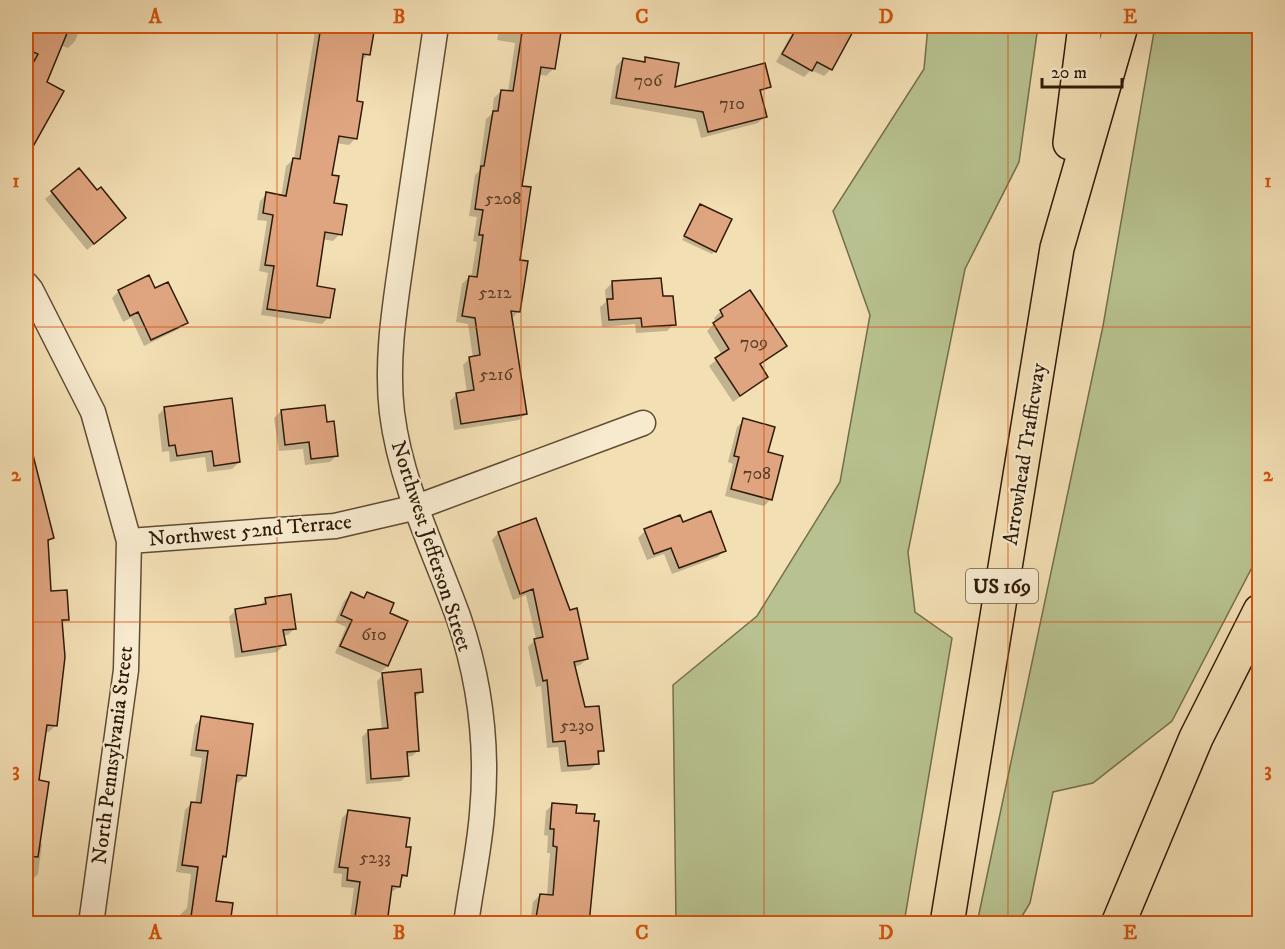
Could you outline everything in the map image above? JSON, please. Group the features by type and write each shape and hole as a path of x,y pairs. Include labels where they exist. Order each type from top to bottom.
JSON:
{"highway":[{"path":"1057,248 1085,26"},
{"name":"Arrowhead Trafficway","path":"947,924 1057,248 1121,26"},
{"path":"1118,924 1196,738 1260,611"}],"street":[{"name":"Northwest Jefferson Street","path":"436,26 394,308 389,366 392,413 398,448 459,621 476,687 483,746 482,813 466,924"},
{"name":"North Pennsylvania Street","path":"26,284 93,412 129,541 126,670 91,924"},
{"name":"Northwest 52nd Terrace","path":"129,541 335,526 417,507 643,423"}],"green space":[{"path":"928,26 1038,26 1019,162 965,269 908,552 915,612 952,638 904,923 676,923 673,685 757,616 840,482 870,315 833,211 924,69"},
{"path":"1155,26 1259,26 1259,554 1172,721 1093,783 1053,792 1030,903 1018,923 977,923 1103,326"}],"building":[{"path":"34,26 70,26 47,82 64,91 26,159 26,70 28,72 38,54 26,49 26,46"},
{"path":"321,26 375,26 370,55 363,54 357,101 363,102 357,139 339,136 332,175 339,176 334,203 347,205 342,235 325,232 317,286 335,289 330,318 267,309 274,266 265,265 273,215 263,213 266,192 286,196 293,158 300,159"},
{"path":"523,26 562,26 555,69 541,67 522,186 531,187 520,260 528,261 520,312 511,311 527,414 461,424 456,393 474,390 469,357 480,355 475,318 462,316 469,276 477,277 483,235 479,235 483,210 475,209 481,166 484,166 493,111 498,111 501,90 513,91"},
{"path":"798,26 856,26 832,70 817,62 812,71 782,54"},
{"path":"645,57 679,63 675,87 765,63 771,87 760,90 767,117 708,132 703,112 616,98 623,58 645,62"},
{"path":"79,168 97,190 101,187 126,218 94,244 51,191"},
{"path":"700,204 732,219 716,252 684,236"},
{"path":"149,275 155,288 168,282 188,323 151,340 138,312 130,316 118,290"},
{"path":"661,278 663,296 673,296 676,325 642,327 641,318 609,320 607,299 613,299 612,281"},
{"path":"750,290 787,346 760,364 768,377 740,396 715,358 729,349 713,323 723,316 720,310"},
{"path":"232,398 240,462 214,466 212,451 177,456 175,445 169,446 164,407"},
{"path":"325,405 327,422 334,421 338,456 311,459 309,442 285,445 281,410"},
{"path":"743,418 775,427 768,452 783,456 772,500 731,489 739,457 734,456"},
{"path":"33,455 54,538 48,540 51,591 67,590 69,620 62,620 65,657 57,726 47,725 39,780 49,782 38,857 26,856 26,456"},
{"path":"711,511 726,551 679,568 671,548 654,554 644,529 680,515 683,522"},
{"path":"536,518 570,610 577,608 588,659 574,662 585,707 599,706 604,751 598,751 599,764 568,766 565,741 553,742 547,680 543,681 534,639 543,637 533,589 520,594 498,532"},
{"path":"351,592 364,598 367,592 394,603 390,613 408,621 388,666 340,646 352,620 341,615"},
{"path":"291,594 296,629 283,630 286,645 242,652 235,609 266,604 265,598"},
{"path":"421,669 423,692 415,693 419,751 407,752 409,776 371,779 368,730 388,728 382,673"},
{"path":"201,716 253,724 246,776 237,775 226,857 223,856 216,901 233,903 230,924 190,924 198,867 182,865 191,802 201,803 208,751 196,750"},
{"path":"552,803 577,805 576,813 595,814 594,821 599,821 589,924 535,924 540,894 553,895 557,847 553,846 554,829 550,829"},
{"path":"348,810 410,818 406,847 411,847 407,876 402,875 400,887 392,886 387,924 354,924 360,882 347,880 348,868 339,867"}]}
